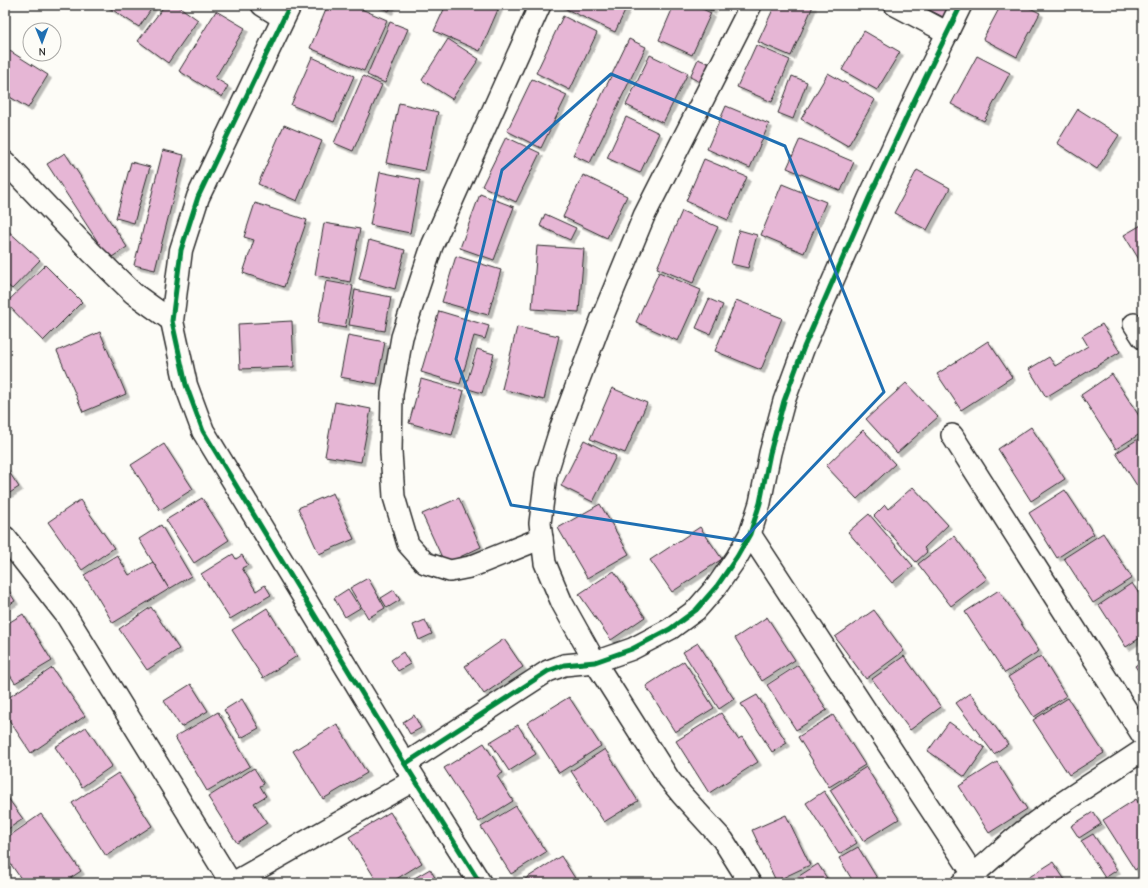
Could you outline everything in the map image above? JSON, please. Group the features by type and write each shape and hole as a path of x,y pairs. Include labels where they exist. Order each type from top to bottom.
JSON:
{"street":[{"path":"262,5 286,11 198,198 181,250 172,321 186,385 203,431 409,772 480,883"},
{"path":"540,5 432,246 402,337 392,394 391,452 394,497 408,544 425,563 450,571 470,567 542,538"},
{"path":"750,883 723,840 682,795 670,779 595,662 562,603 545,563 540,523 546,475 561,427 602,318 644,216 751,5"},
{"path":"895,5 948,34"},
{"path":"5,537 66,614 232,883 409,772 548,671 564,665 595,662 632,649 670,629 696,610 717,586 738,557 750,534 760,503 770,453 784,401 804,347 869,198 961,5"},
{"path":"5,162 92,253 128,288 172,321"},
{"path":"952,435 1143,736"},
{"path":"750,534 972,880 1015,838 1143,750"}],"highlighted area":[{"path":"611,74 785,146 884,392 742,541 511,505 456,359 502,170"}],"building":[{"path":"105,5 154,5 139,27"},
{"path":"165,5 177,5 198,20 168,63 138,41"},
{"path":"328,5 352,5 387,20 364,71 310,48"},
{"path":"376,5 392,5 389,11"},
{"path":"446,5 500,5 480,51 434,31"},
{"path":"565,5 628,5 615,32 564,8"},
{"path":"674,5 694,5 711,13 692,55 659,40"},
{"path":"699,5 715,5 712,11"},
{"path":"775,5 813,6 791,56 758,42"},
{"path":"920,5 951,5 945,18"},
{"path":"1001,5 1024,5 1040,13 1017,57 983,39"},
{"path":"216,11 245,28 215,78 228,86 222,97 179,71"},
{"path":"563,16 597,33 570,90 536,73"},
{"path":"390,22 408,29 385,83 367,75"},
{"path":"864,31 900,52 877,90 842,70"},
{"path":"448,39 479,59 452,99 422,80"},
{"path":"629,39 646,47 590,163 573,155"},
{"path":"756,45 790,60 772,102 737,87"},
{"path":"5,48 22,59 22,62 27,62 48,75 28,108 5,94"},
{"path":"650,55 688,73 663,123 626,105"},
{"path":"977,56 1010,73 984,121 951,104"},
{"path":"312,57 354,76 334,122 291,105"},
{"path":"698,59 710,64 702,83 690,77"},
{"path":"828,73 875,100 848,146 801,119"},
{"path":"363,76 382,85 353,151 334,143"},
{"path":"792,76 807,82 793,119 778,113"},
{"path":"532,79 567,95 541,148 507,131"},
{"path":"399,103 438,112 425,171 386,163"},
{"path":"726,106 769,124 750,168 707,149"},
{"path":"1078,109 1119,135 1097,169 1057,143"},
{"path":"626,117 659,133 640,173 607,158"},
{"path":"284,125 322,141 297,201 258,184"},
{"path":"506,137 540,153 516,202 482,186"},
{"path":"800,139 854,162 841,191 787,168"},
{"path":"163,150 184,155 155,270 134,265"},
{"path":"65,153 127,247 109,259 47,164"},
{"path":"704,159 747,177 728,220 686,201"},
{"path":"131,162 150,167 134,223 116,218"},
{"path":"917,170 950,188 927,230 894,213"},
{"path":"380,172 420,180 410,233 370,225"},
{"path":"583,175 627,196 607,238 563,217"},
{"path":"782,184 826,202 804,253 761,235"},
{"path":"480,194 514,207 494,260 460,248"},
{"path":"255,203 307,220 284,287 243,273 254,240 244,237"},
{"path":"682,211 718,227 693,283 657,268"},
{"path":"545,214 576,228 570,240 540,226"},
{"path":"324,223 360,229 350,282 315,275"},
{"path":"1143,224 1143,266 1124,235"},
{"path":"5,228 40,260 12,289 5,283"},
{"path":"739,230 757,235 748,268 731,264"},
{"path":"369,240 405,250 395,289 359,279"},
{"path":"537,246 584,249 579,312 532,309"},
{"path":"456,256 501,270 488,315 442,302"},
{"path":"45,265 82,302 43,341 6,303"},
{"path":"659,272 701,290 678,341 636,322"},
{"path":"326,281 353,286 345,328 318,323"},
{"path":"355,290 391,297 385,331 349,325"},
{"path":"709,299 723,305 710,334 696,328"},
{"path":"736,300 782,318 761,370 715,351"},
{"path":"439,311 489,326 485,339 474,336 460,384 421,372"},
{"path":"292,321 294,367 240,369 238,324"},
{"path":"1102,324 1120,352 1046,397 1029,369 1049,357 1055,366 1088,346 1082,336"},
{"path":"517,327 559,336 544,400 502,389"},
{"path":"100,332 126,394 83,412 57,351"},
{"path":"348,335 385,342 377,384 340,377"},
{"path":"988,341 1012,377 961,410 937,374"},
{"path":"477,349 494,354 482,393 465,388"},
{"path":"1112,374 1143,422 1143,432 1116,449 1081,395"},
{"path":"421,379 464,391 452,435 409,423"},
{"path":"906,383 938,417 897,453 866,419"},
{"path":"612,388 647,403 625,453 590,439"},
{"path":"335,402 371,409 361,462 325,456"},
{"path":"1031,427 1065,479 1031,501 998,449"},
{"path":"863,430 895,464 857,499 826,466"},
{"path":"1143,436 1143,495 1116,453"},
{"path":"584,440 616,456 593,502 561,486"},
{"path":"164,444 193,489 160,510 131,465"},
{"path":"5,466 19,487 5,496"},
{"path":"913,487 948,525 924,548 927,552 916,562 874,516 885,505 888,509"},
{"path":"1065,490 1094,534 1057,558 1029,513"},
{"path":"333,493 354,539 319,554 298,508"},
{"path":"202,498 229,540 194,563 166,520"},
{"path":"459,498 481,547 445,564 422,514"},
{"path":"80,500 114,548 82,570 48,522"},
{"path":"600,504 629,554 587,578 558,528"},
{"path":"869,514 913,566 892,583 848,532"},
{"path":"161,525 191,576 169,589 139,539"},
{"path":"700,527 722,559 672,592 650,560"},
{"path":"1103,533 1132,578 1093,603 1064,558"},
{"path":"954,536 987,579 951,606 918,564"},
{"path":"233,554 236,559 242,555 248,565 242,568 256,591 265,585 271,595 230,619 201,574"},
{"path":"117,555 129,575 153,562 169,589 113,623 84,575"},
{"path":"614,571 645,617 611,640 579,594"},
{"path":"368,578 385,608 368,618 350,588"},
{"path":"1132,583 1143,600 1143,636 1126,647 1099,605"},
{"path":"5,585 15,601 5,607"},
{"path":"348,589 360,608 345,617 334,598"},
{"path":"394,590 400,600 387,608 381,598"},
{"path":"999,590 1039,651 1005,673 965,612"},
{"path":"151,607 179,649 147,670 119,629"},
{"path":"267,608 297,656 263,678 232,630"},
{"path":"874,610 904,651 866,679 835,637"},
{"path":"23,614 52,661 15,683 5,667 5,625"},
{"path":"767,617 795,660 762,681 735,638"},
{"path":"425,620 432,634 419,640 413,625"},
{"path":"504,639 523,667 484,694 465,666"},
{"path":"698,643 734,699 719,709 683,652"},
{"path":"403,652 410,664 398,671 391,660"},
{"path":"904,656 941,707 910,730 872,679"},
{"path":"1041,656 1066,696 1034,717 1008,677"},
{"path":"1143,660 1143,678 1135,666"},
{"path":"684,661 714,708 675,732 646,686"},
{"path":"798,665 827,710 796,730 767,685"},
{"path":"52,668 85,716 31,753 5,714 5,700"},
{"path":"191,684 208,711 181,727 164,701"},
{"path":"970,693 1008,744 994,754 956,703"},
{"path":"757,695 787,743 772,752 741,704"},
{"path":"569,697 601,746 559,773 527,723"},
{"path":"1068,698 1104,753 1069,775 1033,720"},
{"path":"242,699 259,728 241,738 224,710"},
{"path":"218,712 250,766 207,791 175,737"},
{"path":"721,713 738,739 742,737 758,762 709,793 676,741"},
{"path":"414,715 421,728 410,734 403,722"},
{"path":"833,715 865,765 829,787 798,737"},
{"path":"949,722 985,748 965,777 928,751"},
{"path":"337,724 367,773 323,799 293,751"},
{"path":"518,725 536,754 509,771 490,742"},
{"path":"86,727 112,766 82,787 55,747"},
{"path":"484,743 503,773 497,776 513,801 479,822 444,768"},
{"path":"605,749 638,801 604,822 571,771"},
{"path":"997,762 1027,809 989,833 959,786"},
{"path":"866,767 899,819 863,841 830,790"},
{"path":"254,768 264,784 260,786 266,796 254,803 267,823 237,843 208,797"},
{"path":"118,773 152,826 106,856 72,803"},
{"path":"824,791 857,843 839,854 806,803"},
{"path":"5,794 23,819 5,831"},
{"path":"1136,799 1143,809 1143,864 1135,870 1103,820"},
{"path":"516,806 546,852 511,874 481,827"},
{"path":"390,812 422,863 390,883 378,883 349,837"},
{"path":"1093,812 1101,824 1079,838 1071,826"},
{"path":"41,814 81,871 63,883 24,883 5,856 5,839"},
{"path":"786,815 810,865 776,881 752,830"},
{"path":"1093,834 1117,870 1105,878 1081,841"},
{"path":"858,847 880,883 854,883 839,858"},
{"path":"561,856 578,883 523,883 522,881"},
{"path":"1053,862 1067,883 1024,883 1023,881"},
{"path":"818,864 830,883 788,883"},
{"path":"430,869 438,883 406,883"}],"cycle path":[{"path":"290,5 198,197 181,250 172,321 186,385 203,431 405,764 480,883"},
{"path":"405,764 548,671 564,665 595,662 632,649 670,629 696,610 717,586 737,557 750,534 760,503 770,453 784,401 804,347 869,198 961,5"}]}
